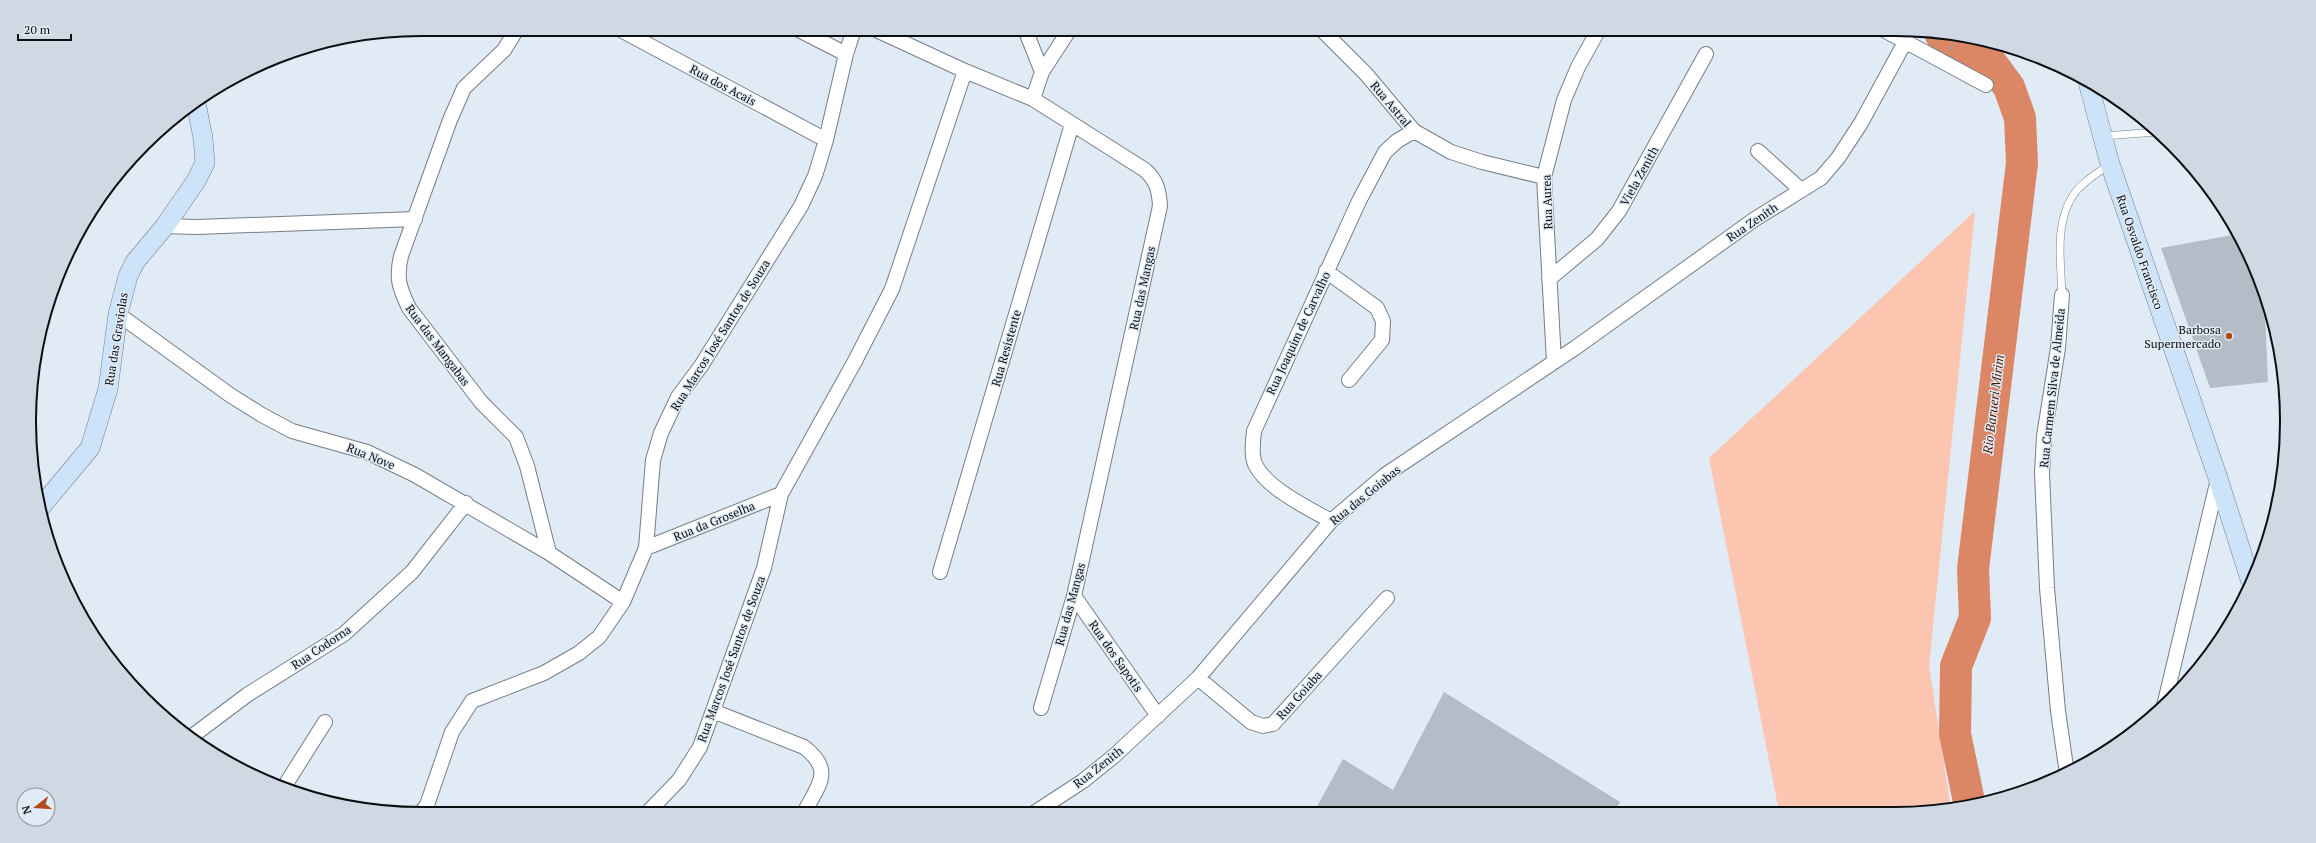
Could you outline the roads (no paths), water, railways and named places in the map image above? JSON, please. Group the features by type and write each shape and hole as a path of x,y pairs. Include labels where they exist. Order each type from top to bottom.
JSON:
{"main road":[{"name":"Rua Osvaldo Francisco","path":"2090,90 2110,164 2218,478 2248,574"},
{"name":"Rua das Graviolas","path":"44,503 90,448 108,389 118,314 128,276 135,262 165,226 205,163 203,138 197,108"}],"street":[{"name":"Rua das Mangabas","path":"513,36 504,50 464,88 450,120 401,256 397,274 400,291 409,308 481,402 516,437 527,466 548,553"},
{"name":"Rua dos Acais","path":"632,36 826,140"},
{"path":"811,36 846,54"},
{"name":"Rua Marcos José Santos de Souza","path":"425,807 452,732 472,701 544,673 579,654 599,637 623,602 646,548 653,460 661,432 678,397 701,366 801,206 815,176 826,140 846,54 852,36"},
{"name":"Rua das Mangas","path":"889,36 965,71 1033,99 1145,170 1155,180 1160,193 1160,206 1074,596 1040,708"},
{"path":"1028,36 1042,72"},
{"path":"1033,99 1042,72 1065,36"},
{"name":"Rua Astral","path":"1328,36 1366,74 1414,131 1451,152 1482,162 1544,177"},
{"name":"Rua Aurea","path":"1554,362 1544,177 1564,100 1578,67 1595,36"},
{"path":"1894,36 1986,85"},
{"name":"Rua Zenith","path":"1554,362 1755,219 1821,178 1838,158 1861,123 1905,42"},
{"name":"Viela Zenith","path":"1549,279 1597,239 1619,211 1706,54"},
{"name":"Rua Marcos José Santos de Souza","path":"654,807 679,780 700,747 764,568 781,494 855,361 892,289 965,71"},
{"name":"Rua Resistente","path":"940,572 1072,124"},
{"name":"Rua Joaquim de Carvalho","path":"1331,521 1287,495 1265,478 1255,464 1252,449 1254,431 1358,201 1385,152 1397,140 1414,131"},
{"path":"1758,152 1801,190"},
{"path":"165,226 197,227 415,219"},
{"path":"1326,271 1377,308 1383,320 1382,340 1349,380"},
{"name":"Rua Carmem Silva de Almeida","path":"2062,295 2058,348 2044,436 2042,473 2047,588 2058,711 2066,766"},
{"name":"Rua Nove","path":"118,314 212,383 262,415 292,431 367,452 415,475 466,503 548,553 623,602"},
{"name":"Rua das Goiabas","path":"1158,716 1198,678 1331,521 1385,475 1554,362"},
{"path":"2167,694 2218,478"},
{"name":"Rua da Groselha","path":"646,548 781,494"},
{"name":"Rua Codorna","path":"196,734 247,695 344,634 412,572 466,503"},
{"name":"Rua dos Sapotis","path":"1074,596 1158,716"},
{"name":"Rua Goiaba","path":"1198,678 1251,722 1263,726 1273,724 1386,598"},
{"path":"713,711 804,747 816,756 822,765 822,776 807,807"},
{"name":"Rua Zenith","path":"1043,807 1083,781 1158,716"},
{"path":"287,783 325,722"}],"lane":[{"path":"2102,136 2150,133"},
{"name":"Rua Carmem Silva de Almeida","path":"2062,295 2061,235 2065,210 2074,194 2110,164"}],"waterway":[{"name":"Rio Barueri Mirim","path":"1949,40 1992,64 2009,87 2020,118 2022,163 1973,569 1975,618 1956,666 1955,734 1969,800"}],"place":[{"name":"Barbosa Supermercado","path":"2229,336"}]}
